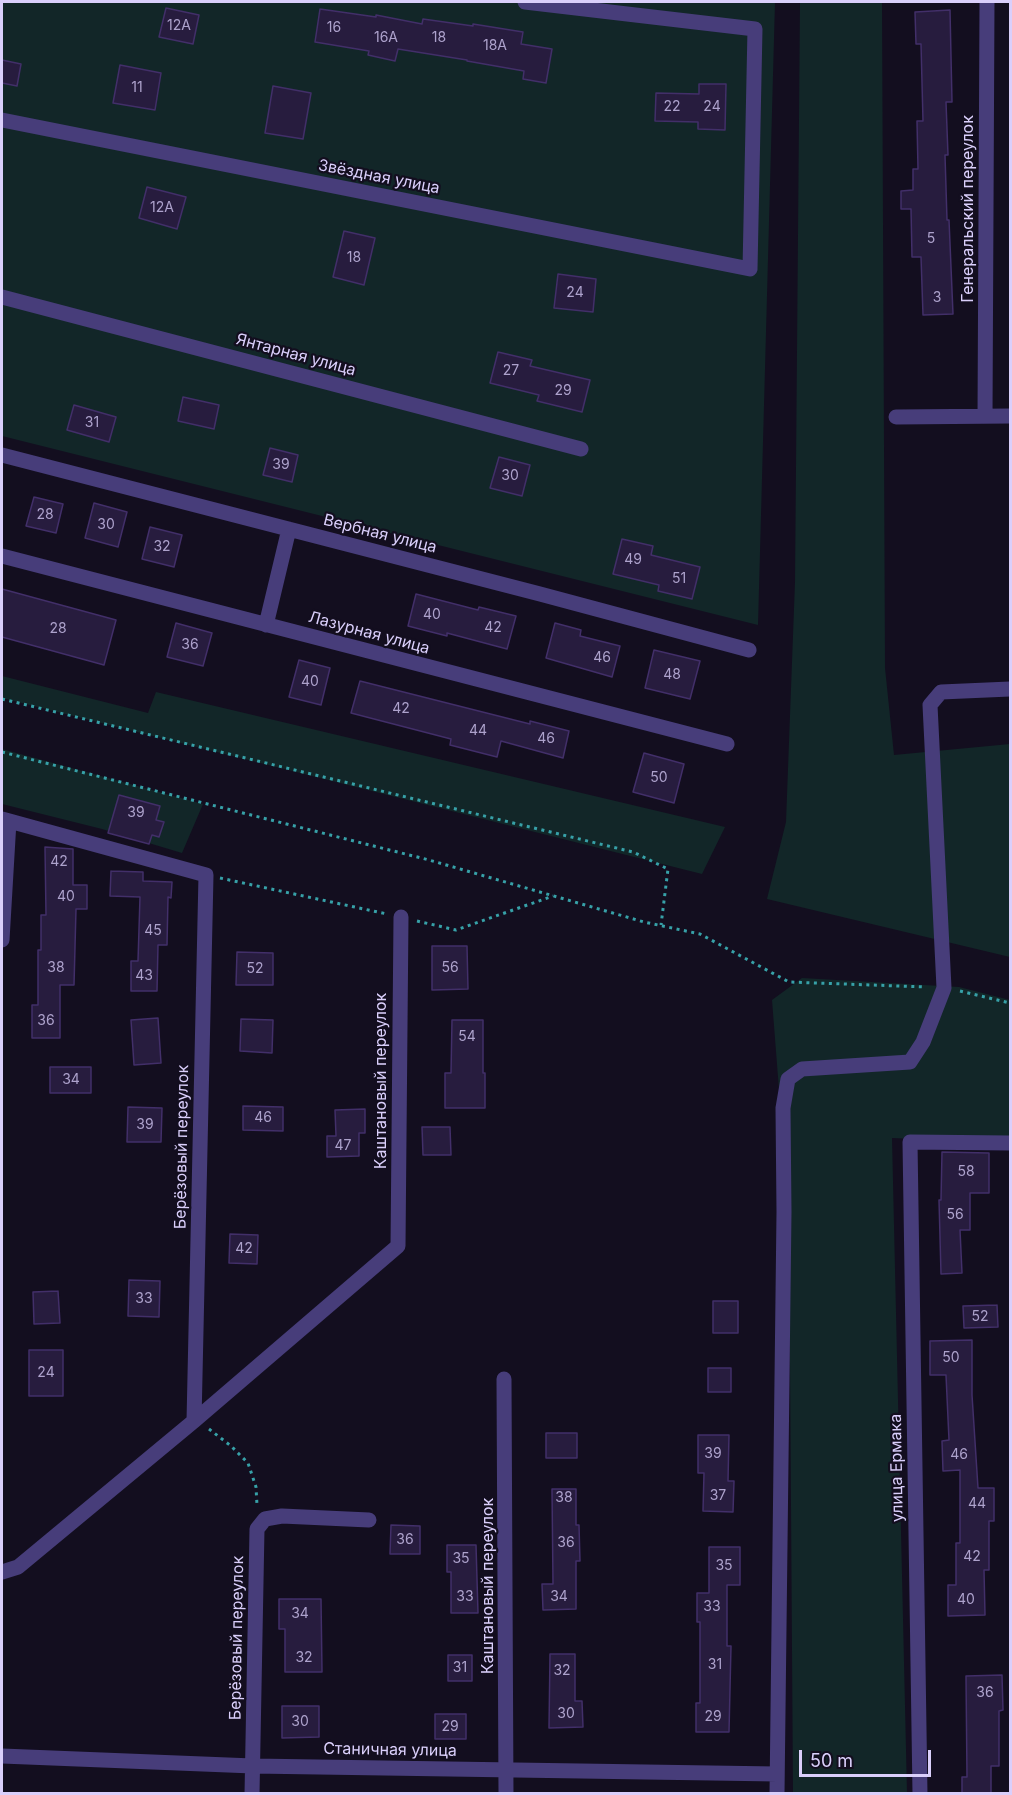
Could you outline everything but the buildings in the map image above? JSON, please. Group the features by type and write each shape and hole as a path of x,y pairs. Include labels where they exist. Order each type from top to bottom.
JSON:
{"street":[{"name":"Звёздная улица","path":"2,120 750,269 755,29 525,2"},
{"name":"Генеральский переулок","path":"985,416 987,2"},
{"name":"Янтарная улица","path":"2,297 581,449"},
{"path":"896,417 1011,416"},
{"name":"Вербная улица","path":"2,455 749,650"},
{"path":"266,625 289,529"},
{"name":"Лазурная улица","path":"2,556 727,744"},
{"path":"777,1794 784,1212 783,1108 788,1079 802,1068 910,1062 924,1042 944,988 930,705 940,692 1011,689"},
{"path":"2,940 5,820 206,874"},
{"name":"Берёзовый переулок","path":"194,1421 206,874"},
{"name":"Каштановый переулок","path":"194,1421 398,1246 400,917"},
{"name":"улица Ермака","path":"920,1794 910,1143 1011,1143"},
{"name":"Каштановый переулок","path":"504,1379 506,1794"},
{"path":"2,1572 18,1567 194,1421"},
{"path":"257,1529 265,1520 282,1516 369,1520"},
{"name":"Берёзовый переулок","path":"252,1794 257,1529"},
{"name":"Станичная улица","path":"2,1756 253,1766 777,1774"}],"path":[{"path":"2,699 633,852 668,869 660,925"},
{"path":"2,752 429,860 660,925 700,933 789,982 944,988 1011,1003"},
{"path":"206,874 456,930 555,896"},
{"path":"194,1421 215,1433 248,1464 256,1487 257,1529"}],"green space":[{"path":"2,2 775,2 758,625 2,436"},
{"path":"800,2 882,2 885,668 894,755 1010,744 1010,957 767,899 786,822 795,582"},
{"path":"2,676 148,713 156,692 725,827 702,874 2,698"},
{"path":"2,749 203,804 182,853 102,829 2,804"},
{"path":"802,978 959,987 1010,1000 1010,1143 892,1138 907,1793 793,1793 789,1218 772,1000"}]}
